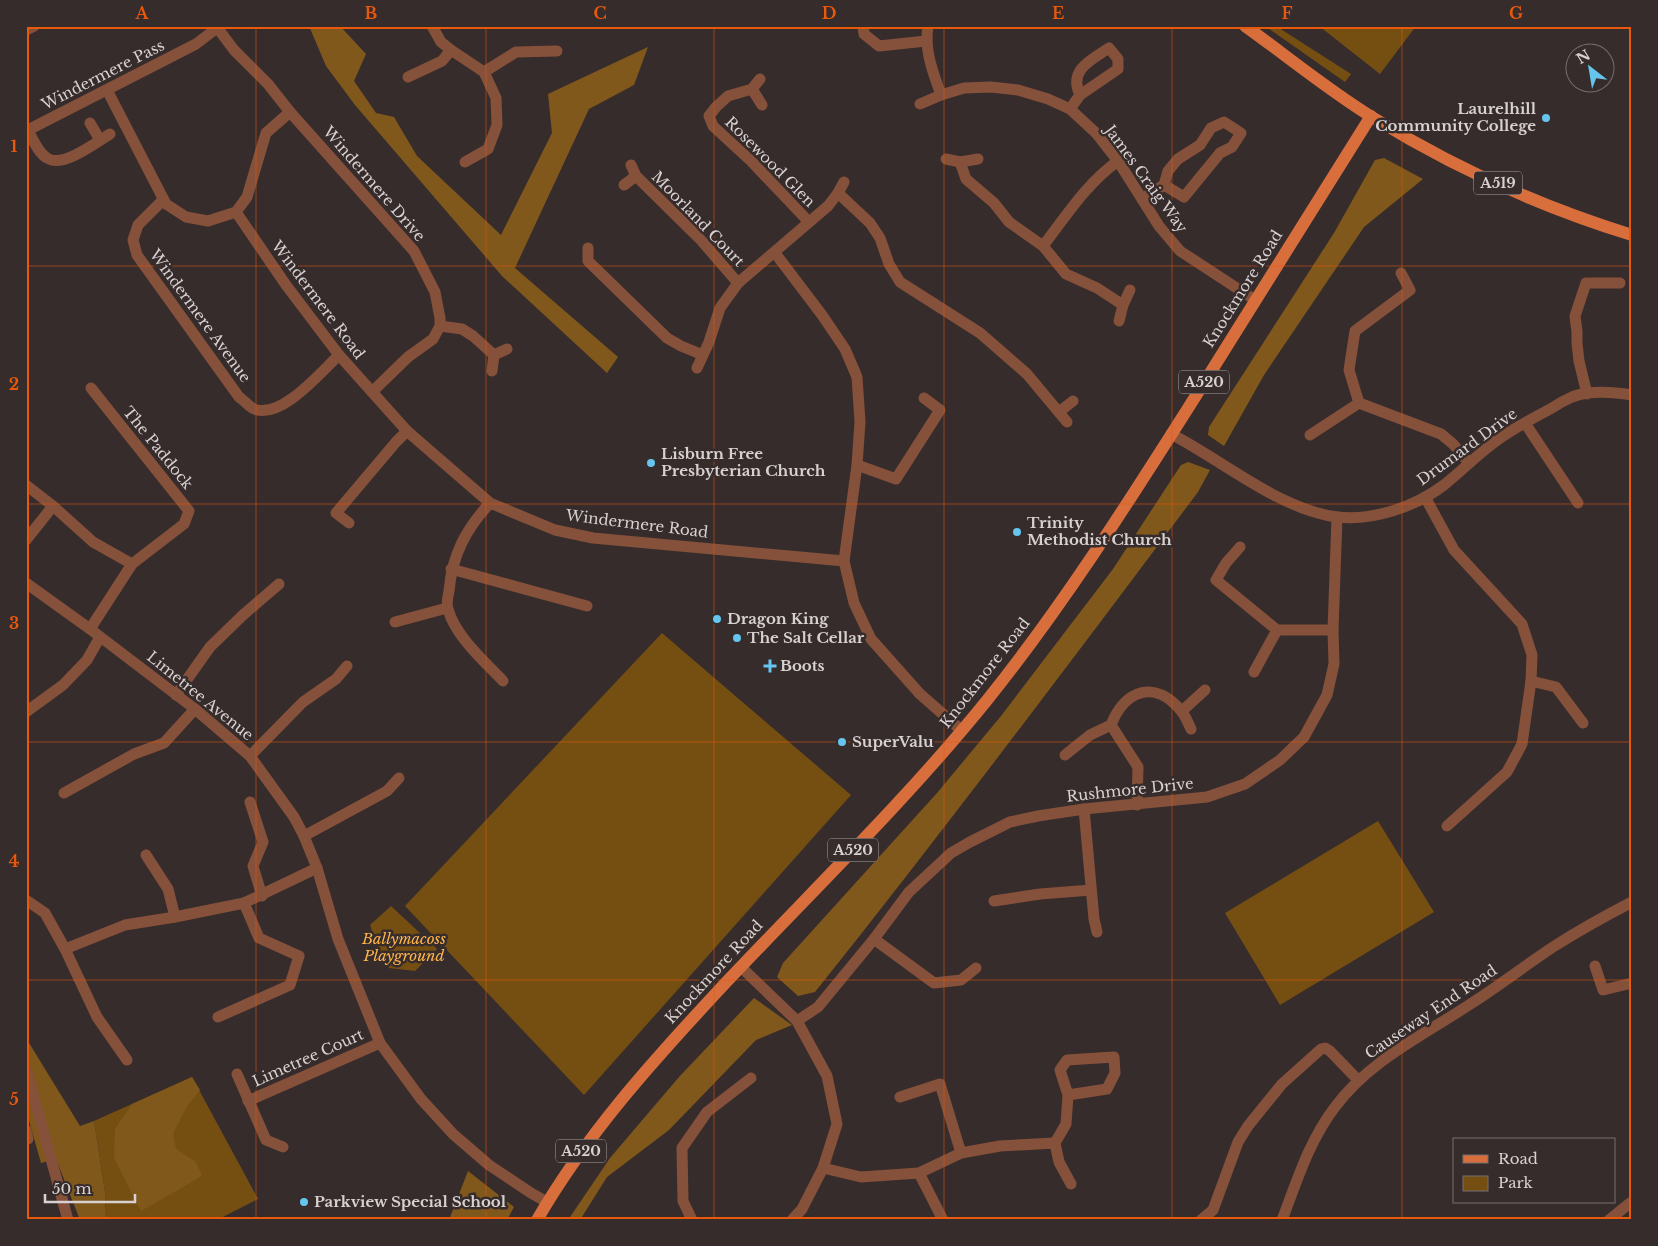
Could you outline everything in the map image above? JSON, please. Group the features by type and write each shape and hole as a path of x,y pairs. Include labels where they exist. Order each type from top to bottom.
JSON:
{"main road":[{"name":"A519","path":"1245,26 1371,116 1440,155 1527,198 1589,222 1632,235"},
{"name":"Knockmore Road","path":"537,1220 580,1153 646,1069 854,849 961,730 987,700 1050,617 1172,434 1371,116"}],"street":[{"path":"26,30 34,26"},
{"path":"432,26 441,42 484,72 496,98 497,125 488,150 466,162"},
{"path":"863,26 864,34 879,46 926,41"},
{"path":"928,26 926,41 931,67 941,95"},
{"name":"Windermere Pass","path":"27,131 196,44 217,27"},
{"name":"Windermere Drive","path":"217,27 234,50 268,84 290,112 414,251 435,292 440,326"},
{"path":"408,77 442,61 451,50"},
{"path":"484,72 516,52 557,51"},
{"path":"760,80 752,89 762,105"},
{"name":"James Craig Way","path":"920,104 964,88 991,87 1018,90 1048,99 1070,109 1097,134 1118,160 1158,226 1180,252 1255,300"},
{"name":"Rosewood Glen","path":"752,89 728,96 716,107 709,116 713,126 751,161 809,222"},
{"path":"107,90 166,204 186,217 208,221 236,212 247,197 266,133 290,112"},
{"path":"1070,109 1080,95"},
{"path":"1142,199 1164,185 1168,171 1178,159 1200,145 1211,128 1224,122 1241,133 1232,147 1220,153 1184,197 1164,185"},
{"path":"27,131 39,150 49,160 60,161 105,137 90,123"},
{"path":"946,159 960,162 978,159"},
{"path":"1043,246 1093,182 1118,160"},
{"path":"960,162 966,179 994,203 1009,222 1043,246 1066,274 1097,288 1123,305"},
{"name":"Moorland Court","path":"631,165 636,176 700,239 738,283"},
{"name":"Moorland Court","path":"624,185 636,176"},
{"name":"Rosewood Glen","path":"696,368 703,355 720,308 738,283 828,206 844,182"},
{"name":"Rosewood Glen","path":"838,193 870,223 880,238 889,264 900,282 980,333 1027,374 1067,422"},
{"name":"Windermere Avenue","path":"163,200 138,225 133,240 137,255 239,397 254,409 266,411 276,409 287,403 339,356"},
{"name":"Windermere Road","path":"236,212 286,285 339,356 407,430 490,503 555,530 594,538 844,561"},
{"path":"588,248 584,263 667,338 680,346 703,355"},
{"path":"775,253 845,349 858,377 860,422 857,465 844,561 854,604 871,639 920,694 961,730"},
{"path":"1359,403 1350,370 1355,331 1410,290 1401,273"},
{"path":"1587,394 1578,361 1576,343 1578,332 1575,316 1586,283 1620,283"},
{"path":"1120,321 1123,305 1130,290"},
{"path":"372,392 408,357 433,339 440,326 462,329 473,336 494,355"},
{"path":"494,355 507,349"},
{"path":"492,371 494,355"},
{"name":"The Paddock","path":"90,629 132,564 184,524 189,511 91,388"},
{"name":"Drumard Drive","path":"1172,434 1266,490 1309,510 1337,517 1361,517 1391,512 1425,497 1443,486 1489,446 1572,397 1611,391 1632,394"},
{"path":"857,465 896,479 940,410 924,398"},
{"path":"1059,412 1072,401"},
{"path":"1310,435 1359,403"},
{"path":"1359,403 1441,434 1454,444 1469,463"},
{"path":"1526,423 1578,503"},
{"path":"349,523 336,513 407,430"},
{"path":"26,485 53,506 92,542 132,564"},
{"path":"1425,497 1454,550 1522,624 1532,655 1532,681 1522,744 1507,772 1447,826"},
{"path":"490,503 476,518 463,540 451,570 447,608 463,639 503,681"},
{"path":"26,540 53,506"},
{"name":"Rushmore Drive","path":"797,1021 818,1007 874,939 909,892 961,846 1010,822 1038,816 1084,809 1207,797 1245,784 1280,760 1304,737 1327,695 1334,664 1333,630 1337,517"},
{"path":"1240,547 1226,563 1216,580 1277,630 1333,630"},
{"path":"451,570 587,606"},
{"name":"Limetree Avenue","path":"26,582 176,695 250,756 294,817 304,836 317,868 338,939 380,1043 421,1099 453,1134 489,1165 530,1193 547,1202"},
{"path":"176,695 210,647 279,584"},
{"path":"395,622 447,608"},
{"path":"1254,672 1277,630"},
{"path":"26,712 63,685 87,660 100,637"},
{"path":"250,756 303,702 336,679 347,666"},
{"path":"1532,681 1556,687 1583,723"},
{"path":"1182,711 1205,690"},
{"path":"1065,755 1090,735 1111,725 1116,712 1130,697 1145,691 1162,694 1182,711 1192,729"},
{"path":"64,793 134,754 164,743 194,709"},
{"path":"1111,725 1138,768 1136,805"},
{"path":"304,836 387,791 399,778"},
{"path":"250,802 263,842 253,866 262,896"},
{"path":"1084,809 1094,919 1097,932"},
{"path":"146,855 168,889 175,917"},
{"path":"65,949 125,925 244,903 317,868"},
{"path":"994,901 1040,894 1091,890"},
{"path":"26,900 45,913 65,949 96,1017 127,1060"},
{"name":"Causeway End Road","path":"1282,1220 1304,1162 1318,1132 1335,1107 1358,1080 1403,1046 1479,999 1554,946 1632,902"},
{"path":"218,1017 290,984 299,956 259,938 244,903"},
{"path":"874,939 934,982 961,980 976,968"},
{"path":"1595,966 1603,990 1632,983"},
{"path":"741,967 797,1021 827,1076 837,1124 823,1168 802,1209 792,1220"},
{"name":"Limetree Court","path":"248,1101 380,1043"},
{"path":"1201,1220 1213,1210 1238,1142 1248,1126 1282,1084 1321,1049 1325,1048 1330,1051 1358,1080"},
{"path":"1068,1095 1107,1089 1115,1073 1114,1058 1067,1060 1060,1070 1068,1095 1066,1124 1055,1143 1059,1162 1071,1184"},
{"path":"26,1069 68,1220"},
{"name":"Limetree Court","path":"237,1074 266,1140 283,1147"},
{"path":"692,1220 683,1201 682,1148 707,1112 751,1078"},
{"path":"900,1097 940,1084 961,1154"},
{"path":"823,1168 861,1177 919,1173 961,1154 1000,1146 1055,1143"},
{"path":"919,1173 944,1220"},
{"path":"1609,1220 1630,1203 1632,1205"}],"green space":[{"path":"1265,26 1276,26 1351,74 1345,82"},
{"path":"1319,26 1416,26 1380,74"},
{"path":"662,633 851,795 584,1095 405,906"},
{"path":"1378,821 1434,912 1280,1005 1225,913"},
{"name":"Ballymacoss Playground","path":"391,906 437,949 415,971 389,968 377,945 370,925"},
{"path":"192,1077 258,1199 217,1220 106,1220 105,1192 94,1121"}],"shaded area":[{"path":"309,26 340,26 366,54 354,81 376,113 394,117 417,156 501,235 552,133 548,94 648,47 634,85 589,109 515,268 618,357 607,373 502,276 355,105 326,66"},
{"path":"1384,158 1423,179 1364,227 1264,375 1224,446 1208,435 1209,427 1334,233 1375,160"},
{"path":"1188,462 1210,470 1198,492 961,806 815,992 798,996 777,977 783,963 937,793 1001,716 1113,569 1181,465"},
{"path":"754,998 792,1025 756,1040 669,1130 607,1177 580,1220 568,1220 610,1158 679,1077"},
{"path":"26,1038 80,1126 94,1121 105,1192 106,1220 80,1220 56,1159 41,1163 26,1110"},
{"path":"192,1077 200,1090 186,1108 173,1134 176,1149 196,1162 202,1176 141,1211 114,1158 115,1129 132,1104"},
{"path":"468,1171 514,1207 507,1220 449,1220"}],"place":[{"name":"Laurelhill Community College","path":"1546,118"},
{"name":"Lisburn Free Presbyterian Church","path":"651,463"},
{"name":"Trinity Methodist Church","path":"1017,532"},
{"name":"Dragon King","path":"717,619"},
{"name":"The Salt Cellar","path":"737,638"},
{"name":"Boots","path":"770,666"},
{"name":"SuperValu","path":"842,742"},
{"name":"Parkview Special School","path":"304,1202"}]}
